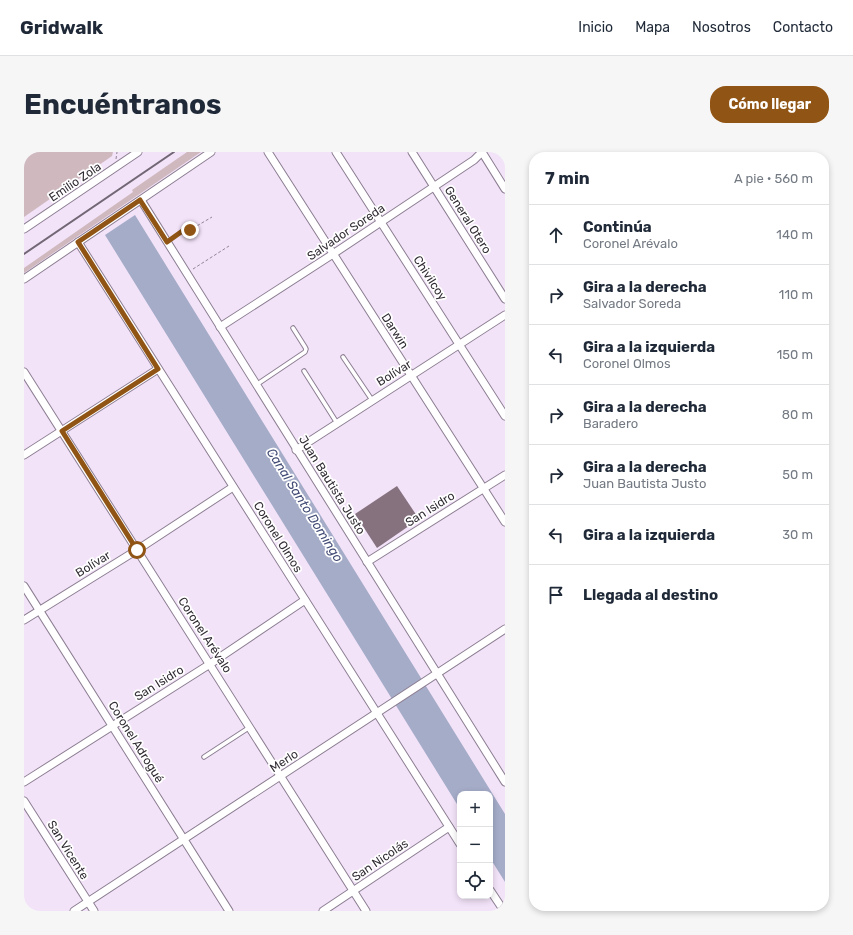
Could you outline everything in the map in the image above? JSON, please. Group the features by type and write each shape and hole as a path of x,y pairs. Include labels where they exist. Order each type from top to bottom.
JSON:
{"street":[{"name":"Emilio Zola","path":"24,229 138,152"},
{"path":"24,279 211,152"},
{"name":"Darwin","path":"268,152 505,522"},
{"name":"Chivilcoy","path":"336,152 505,416"},
{"name":"General Otero","path":"412,152 505,299"},
{"path":"482,152 505,189"},
{"name":"Salvador Soreda","path":"220,326 333,254 474,160 482,152"},
{"name":"Juan Bautista Justo","path":"140,200 505,782"},
{"name":"Coronel Olmos","path":"78,242 457,839"},
{"name":"Bolívar","path":"296,450 505,315"},
{"path":"24,455 158,369"},
{"name":"Coronel Arévalo","path":"24,372 366,911"},
{"name":"San Isidro","path":"367,562 505,475"},
{"name":"Bolívar","path":"24,620 137,550 233,487"},
{"name":"Coronel Adrogué","path":"24,586 229,911"},
{"name":"San Isidro","path":"24,782 210,664 305,600"},
{"name":"Merlo","path":"74,911 505,629"},
{"name":"San Vicente","path":"24,800 94,911"},
{"name":"San Nicolás","path":"322,911 449,827"},
{"path":"493,894 504,911"}],"lane":[{"path":"256,385 305,352 306,349 293,328"},
{"path":"343,357 372,400"},
{"path":"304,371 337,423"},
{"path":"204,757 250,727"}],"path":[{"path":"167,242 188,227 190,230 212,216"},
{"path":"187,273 229,246"}],"shaded area":[{"path":"24,152 113,152 112,156 24,217"},
{"path":"187,152 201,152 24,273 24,268 133,192 132,190"}],"water":[{"name":"Canal Santo Domingo","path":"135,215 491,791 457,791 457,804 105,235"},
{"path":"493,795 505,814 505,882 493,863"}],"building":[{"path":"397,486 419,519 377,548 355,514"}],"railway":[{"path":"24,254 174,152"}],"route":[{"path":"137,550 62,431 158,369 78,242 140,200 167,242 188,227 190,230"}]}
